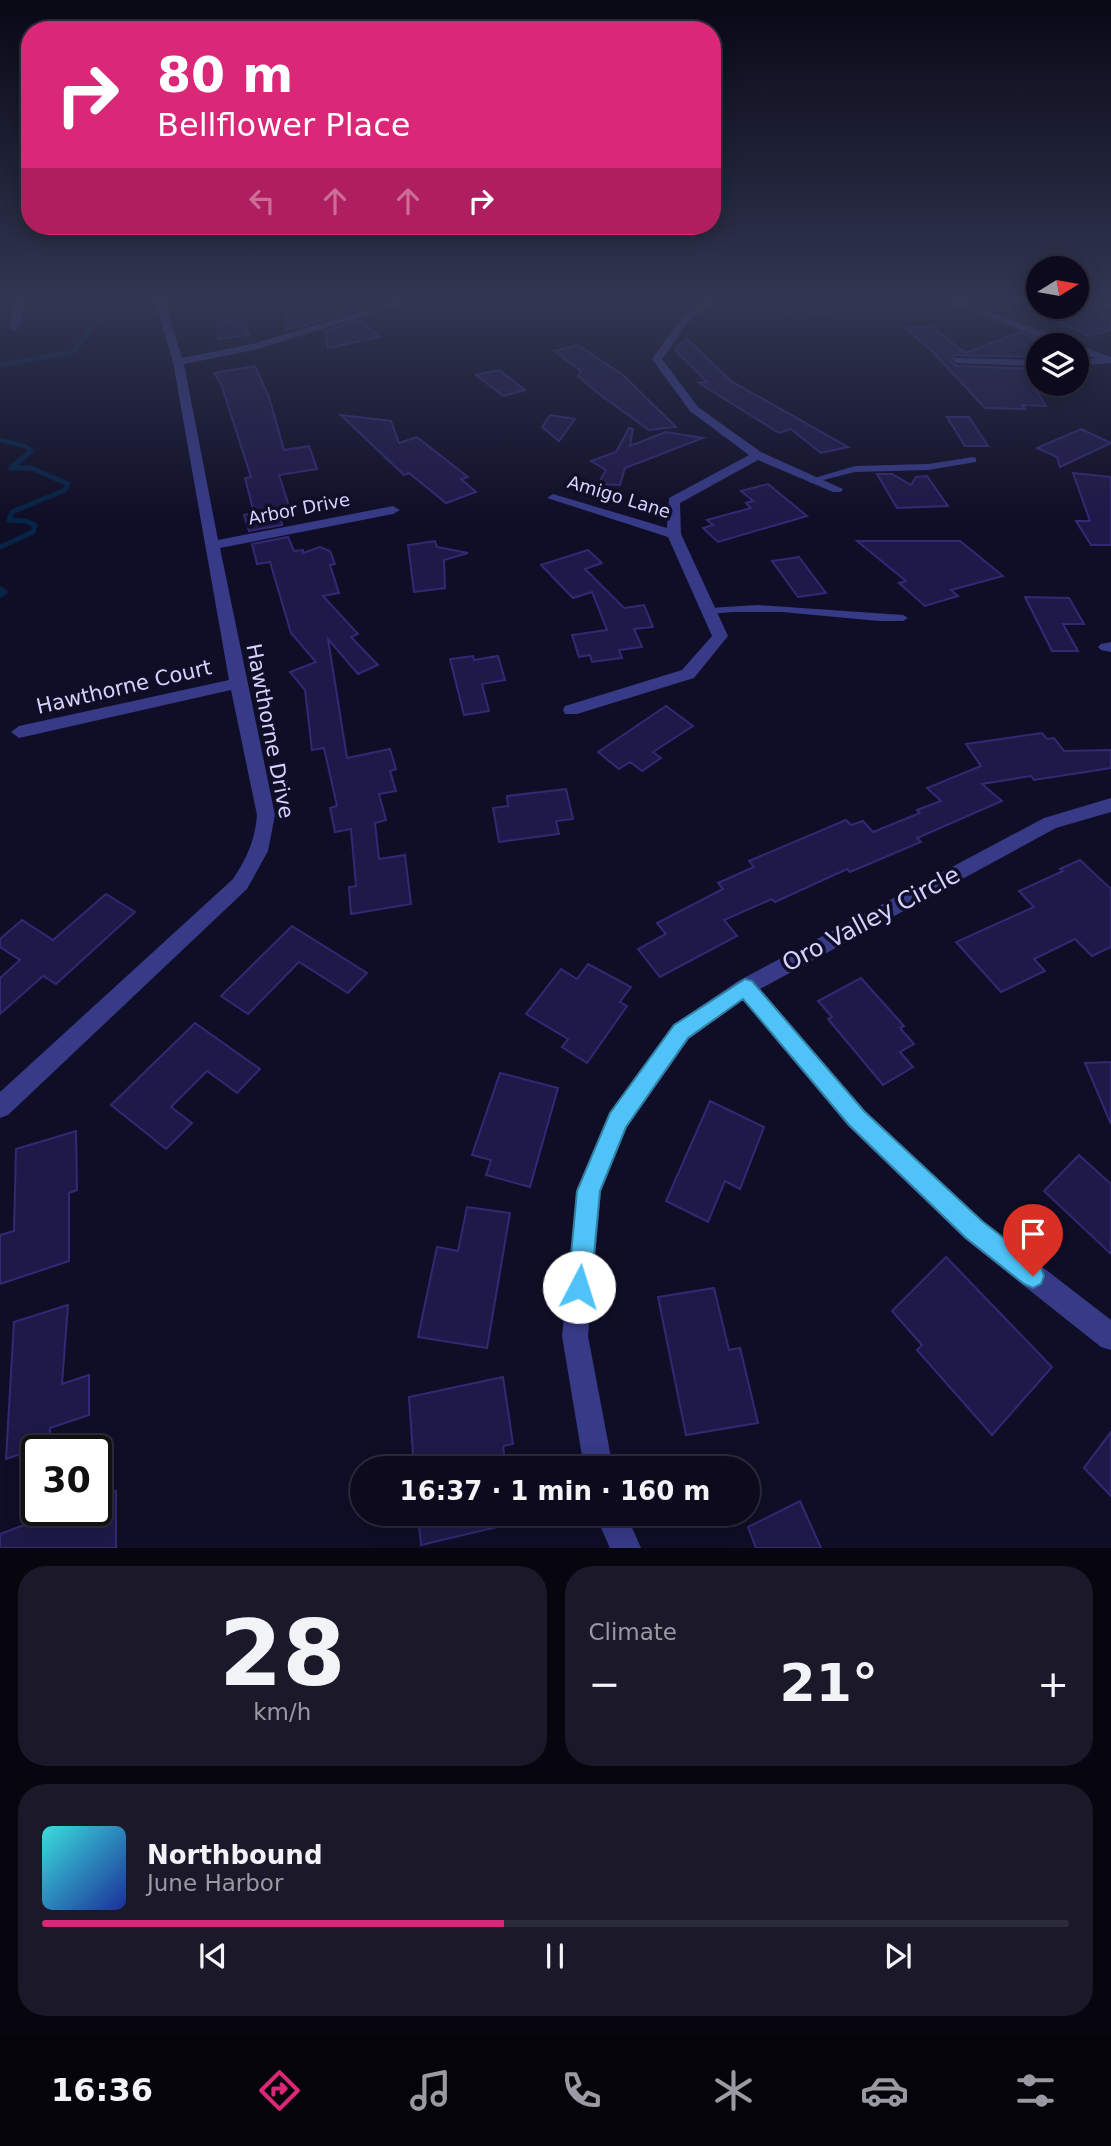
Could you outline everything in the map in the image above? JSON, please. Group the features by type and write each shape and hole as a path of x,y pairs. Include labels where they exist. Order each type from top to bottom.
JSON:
{"street":[{"name":"Hawthorne Drive","path":"0,1107 240,884 256,861 265,835 266,815 238,683 180,374"},
{"path":"668,374 694,409 757,455 837,489"},
{"name":"Amigo Lane","path":"570,710 688,674 720,636 674,534 674,501 757,455"},
{"name":"Amigo Lane","path":"553,498 674,534"},
{"name":"Arbor Drive","path":"212,545 393,510"},
{"name":"Hawthorne Court","path":"19,732 238,683"},
{"name":"Oro Valley Circle","path":"596,1456 575,1336 589,1191 618,1120 681,1032 745,987 1050,823 1111,805"},
{"path":"745,987 856,1118 974,1230 1111,1337"},
{"path":"616,1526 626,1548"}],"lane":[{"path":"811,480 855,468 928,467 973,460"},
{"path":"709,611 769,607 865,618 903,618"}],"building":[{"path":"215,374 259,374 269,397 284,450 309,446 317,469 279,475 289,506 280,508 282,525 249,531 244,515 254,513 245,478 251,477 221,384"},
{"path":"505,374 525,390 503,396 476,375"},
{"path":"622,374 676,427 649,430 578,376"},
{"path":"699,374 724,374 731,381 848,447 821,453 791,429 779,433 699,383 707,382"},
{"path":"954,374 1026,374 1026,396 1040,396 1046,406 1022,405 1025,409 985,408"},
{"path":"341,415 391,421 399,443 417,437 468,477 461,479 476,492 446,503 409,473 404,475"},
{"path":"550,415 575,419 559,441 542,427"},
{"path":"947,417 969,417 988,446 965,446"},
{"path":"629,428 633,429 630,446 666,432 703,438 625,468 620,485 598,484 606,470 591,461 616,452"},
{"path":"1081,429 1111,443 1060,467 1057,457 1037,448"},
{"path":"1073,473 1111,477 1111,545 1091,545 1076,521 1090,521"},
{"path":"877,474 892,474 911,485 916,477 927,476 948,506 897,508"},
{"path":"768,484 807,516 718,542 703,528 713,525 707,520 751,508 746,503 753,501 741,491"},
{"path":"288,537 294,551 303,550 303,553 320,547 330,551 335,564 330,565 339,593 323,596 358,634 351,637 378,665 358,674 328,639 347,758 390,749 396,769 390,771 396,791 379,794 386,820 375,823 379,859 405,855 411,904 351,914 349,887 356,886 351,829 335,832 330,808 337,806 324,748 312,750 305,690 290,672 316,662 291,633 270,562 257,564 252,544"},
{"path":"435,541 437,547 468,553 444,560 445,588 414,592 408,545"},
{"path":"857,541 960,541 1003,576 951,590 958,596 925,606 899,583 906,581"},
{"path":"588,550 602,563 585,569 624,608 644,605 653,627 634,629 642,647 619,650 622,658 592,662 590,655 579,657 572,635 607,630 592,592 573,598 541,565"},
{"path":"799,557 826,593 798,597 772,561"},
{"path":"1025,597 1069,598 1084,624 1063,624 1078,651 1052,651"},
{"path":"473,656 474,660 498,656 505,680 482,684 489,711 464,715 450,659"},
{"path":"666,706 693,726 653,752 661,758 642,771 630,762 619,769 598,752"},
{"path":"1042,733 1047,739 1054,738 1064,751 1111,750 1111,768 1034,780 1031,776 982,784 1002,801 917,838 921,842 850,872 847,869 775,902 772,899 724,920 737,936 660,977 638,949 666,934 657,923 723,889 718,883 754,867 749,861 846,820 851,825 863,821 873,832 920,813 917,810 941,801 927,788 981,766 966,744"},
{"path":"566,789 573,819 556,821 559,834 499,842 493,808 508,806 507,796"},
{"path":"1080,860 1111,889 1111,947 1092,956 1075,939 1034,959 1045,971 1001,992 956,942 1034,907 1019,891 1063,871 1060,869"},
{"path":"106,894 135,912 56,984 43,976 0,1014 0,978 20,960 0,947 0,939 22,920 53,940"},
{"path":"292,926 367,973 348,993 299,962 248,1014 221,996"},
{"path":"588,964 631,987 620,1002 627,1006 587,1063 562,1047 568,1039 526,1014 561,969 577,979"},
{"path":"861,978 904,1026 900,1028 914,1044 900,1052 913,1067 883,1085 828,1019 832,1017 818,1001"},
{"path":"195,1023 260,1069 237,1093 207,1071 171,1107 192,1123 166,1149 111,1105"},
{"path":"1111,1062 1111,1124 1085,1063"},
{"path":"500,1073 558,1088 530,1187 486,1175 491,1160 472,1155"},
{"path":"710,1101 764,1127 740,1189 725,1181 708,1222 666,1201"},
{"path":"76,1131 77,1190 69,1193 69,1261 0,1284 0,1235 14,1231 16,1149"},
{"path":"1079,1155 1111,1184 1111,1254 1044,1191"},
{"path":"467,1207 510,1213 487,1348 418,1337 437,1247 458,1251"},
{"path":"946,1257 1052,1367 992,1435 917,1350 922,1345 892,1311"},
{"path":"714,1288 729,1350 740,1348 758,1423 686,1435 658,1297"},
{"path":"68,1305 62,1384 89,1375 89,1415 50,1428 50,1435 21,1435 21,1454 6,1459 14,1322"},
{"path":"503,1377 513,1444 503,1446 504,1456 413,1456 409,1397"},
{"path":"1111,1432 1111,1496 1084,1468"},
{"path":"116,1491 116,1548 0,1548 0,1534 21,1526 112,1526 112,1492"},
{"path":"800,1501 821,1548 756,1548 748,1527 760,1526 760,1521"},
{"path":"419,1526 502,1526 421,1545"}],"waterway":[{"path":"0,440 25,446 31,451"},
{"path":"0,547 33,532 35,525 26,521 9,520 12,512 65,490 68,484 31,468 11,468 31,451"},
{"path":"0,589 5,592 0,595"}],"route":[{"path":"579,1287 589,1191 618,1120 681,1032 745,987 856,1118 974,1230 1033,1276"}]}
